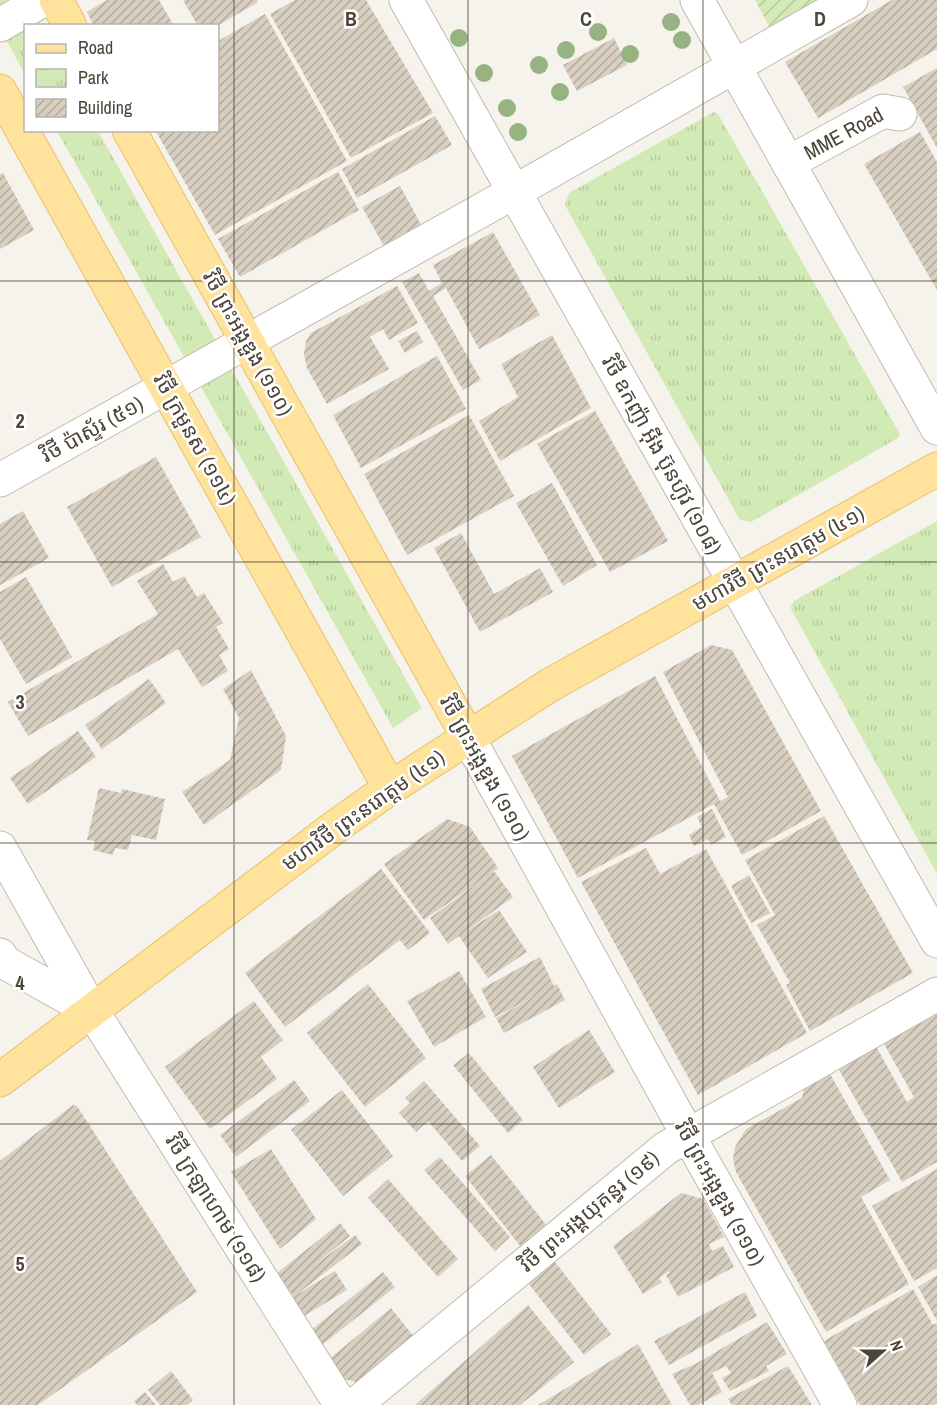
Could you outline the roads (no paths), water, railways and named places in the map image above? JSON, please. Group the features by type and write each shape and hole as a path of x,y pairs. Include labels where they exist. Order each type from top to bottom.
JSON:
{"main road":[{"path":"56,0 69,24"},
{"name":"វិថី ក្រមួនស (១១៤)","path":"0,90 390,788"},
{"name":"វិថី ព្រះអង្គឌួង (១១០)","path":"130,132 468,737"},
{"name":"មហាវិថី ព្រះនរោត្តម (៤១)","path":"0,1080 326,834 390,788 468,737 550,685 937,469"}],"street":[{"path":"0,25 43,0"},
{"name":"វិថី ឧកញ៉ា អ៊ីង ប៊ុនហ៊ូវ (១០៨)","path":"406,0 937,941"},
{"path":"698,0 937,428"},
{"name":"វិថី ប៉ាស្ទ័រ (៥១)","path":"0,480 851,0"},
{"name":"MME Road","path":"788,163 883,111 900,114"},
{"name":"វិថី ព្រះអង្គឌួង (១១០)","path":"468,737 840,1405"},
{"name":"វិថី ក្រឡាហោម (១១៨)","path":"0,848 92,1011 341,1405"},
{"path":"1,960 92,1011"},
{"name":"វិថី ព្រះអង្គយុគន្ធរ (១៩)","path":"356,1405 666,1148 937,994"}]}
